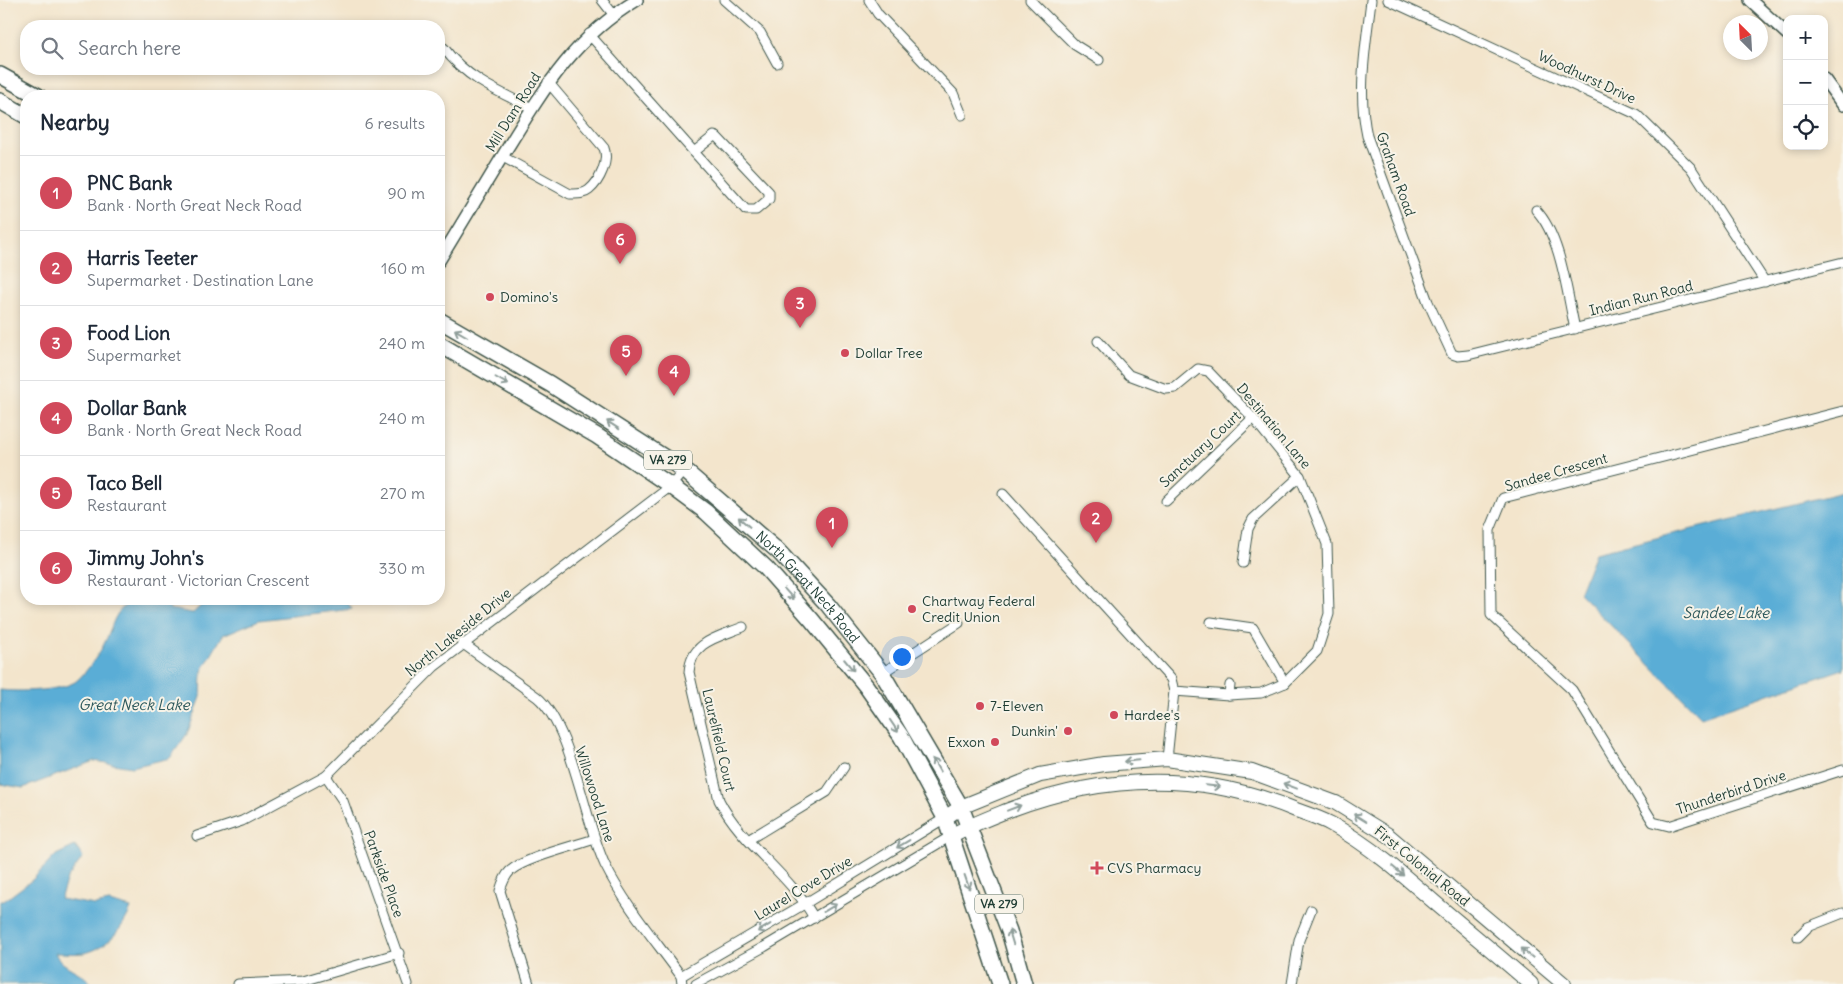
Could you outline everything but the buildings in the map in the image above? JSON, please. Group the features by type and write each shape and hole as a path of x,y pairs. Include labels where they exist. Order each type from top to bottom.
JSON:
{"main road":[{"path":"0,75 27,90"},
{"path":"0,101 20,113"},
{"name":"North Great Neck Road","path":"445,323 550,384 684,470 778,551 828,605 882,673 961,807 1009,931 1024,984"},
{"name":"North Great Neck Road","path":"445,347 597,436 671,486 706,512 766,568 866,686 901,736 945,818 1000,984"},
{"name":"First Colonial Road","path":"945,818 961,807 1040,775 1110,763 1166,759 1252,772 1336,803 1388,835 1564,984"},
{"name":"First Colonial Road","path":"951,836 969,825 1045,797 1089,786 1164,781 1221,786 1272,800 1329,823 1386,861 1531,984"}],"street":[{"path":"602,0 613,14"},
{"name":"Mill Dam Road","path":"445,251 548,82 589,34 613,14 636,0"},
{"path":"724,0 760,32 777,63"},
{"path":"869,0 878,14 953,93 962,115"},
{"path":"1030,0 1075,45 1099,60"},
{"name":"Graham Road","path":"1372,0 1362,75 1364,119 1367,136 1425,293 1448,349"},
{"name":"Woodhurst Drive","path":"1388,0 1636,114 1691,168 1765,282"},
{"path":"1750,0 1783,30"},
{"path":"589,34 694,152 746,210 756,210 769,199 769,192 718,137 711,137 694,152"},
{"path":"445,49 460,67 474,77 532,108"},
{"path":"503,157 570,194 581,194 590,190 605,165 607,156 604,148 548,82"},
{"path":"1828,84 1843,105"},
{"path":"1536,210 1547,225 1557,252 1575,329"},
{"name":"Indian Run Road","path":"1448,349 1458,356 1468,355 1843,262"},
{"name":"Destination Lane","path":"1098,340 1129,375 1166,389 1175,388 1198,369 1208,371 1254,418 1300,476 1327,544 1329,614 1317,651 1285,683 1261,693 1229,695 1174,691"},
{"name":"Sandee Crescent","path":"1624,773 1572,690 1491,615 1490,530 1504,498 1843,411"},
{"name":"Sanctuary Court","path":"1166,500 1254,418"},
{"name":"North Lakeside Drive","path":"197,836 242,822 326,776 411,688 462,643 671,486 684,470"},
{"path":"1243,563 1248,529 1253,519 1300,476"},
{"path":"1003,494 1171,678 1174,691 1166,759"},
{"path":"1211,622 1253,628 1285,683"},
{"path":"882,673 960,623"},
{"name":"Laurelfield Court","path":"743,626 702,644 694,651 690,660 689,672 719,800 725,812 748,840 806,903 814,918"},
{"name":"Willowood Lane","path":"462,643 545,704 562,734 594,839 618,887 681,980"},
{"path":"1229,695 1230,685"},
{"path":"748,840 827,792 844,767"},
{"name":"Thunderbird Drive","path":"1624,773 1653,822 1669,826 1843,770"},
{"name":"Parkside Place","path":"326,776 343,801 399,953 408,984"},
{"name":"Laurel Cove Drive","path":"681,980 945,818"},
{"path":"696,984 814,918 951,836"},
{"path":"529,984 500,891 503,882 510,871 522,864 594,839"},
{"path":"1292,984 1299,940 1311,910"},
{"path":"1798,938 1808,927 1843,913"},
{"path":"238,984 303,981 399,953"}],"water":[{"name":"Sandee Lake","path":"1843,492 1843,669 1701,717 1579,593 1595,553"},
{"name":"Great Neck Lake","path":"127,605 168,605 170,609 193,613 202,605 349,605 352,609 259,620 223,635 202,671 201,697 187,734 170,758 132,767 94,761 23,788 0,784 0,690 27,691 57,688 77,681 99,653 115,618"},
{"path":"75,846 83,857 67,879 60,899 95,905 109,902 131,908 128,916 113,937 100,947 84,953 55,953 62,963 83,976 91,984 0,984 0,901 4,901 32,880 56,855"}],"place":[{"name":"Jimmy John's","path":"620,264"},
{"name":"Domino's","path":"490,297"},
{"name":"Food Lion","path":"800,328"},
{"name":"Dollar Tree","path":"845,353"},
{"name":"Taco Bell","path":"626,376"},
{"name":"Dollar Bank","path":"674,396"},
{"name":"Harris Teeter","path":"1096,543"},
{"name":"PNC Bank","path":"832,548"},
{"name":"Chartway Federal Credit Union","path":"912,609"},
{"name":"7-Eleven","path":"980,706"},
{"name":"Hardee's","path":"1114,715"},
{"name":"Dunkin'","path":"1068,731"},
{"name":"Exxon","path":"995,742"},
{"name":"CVS Pharmacy","path":"1097,868"}]}
